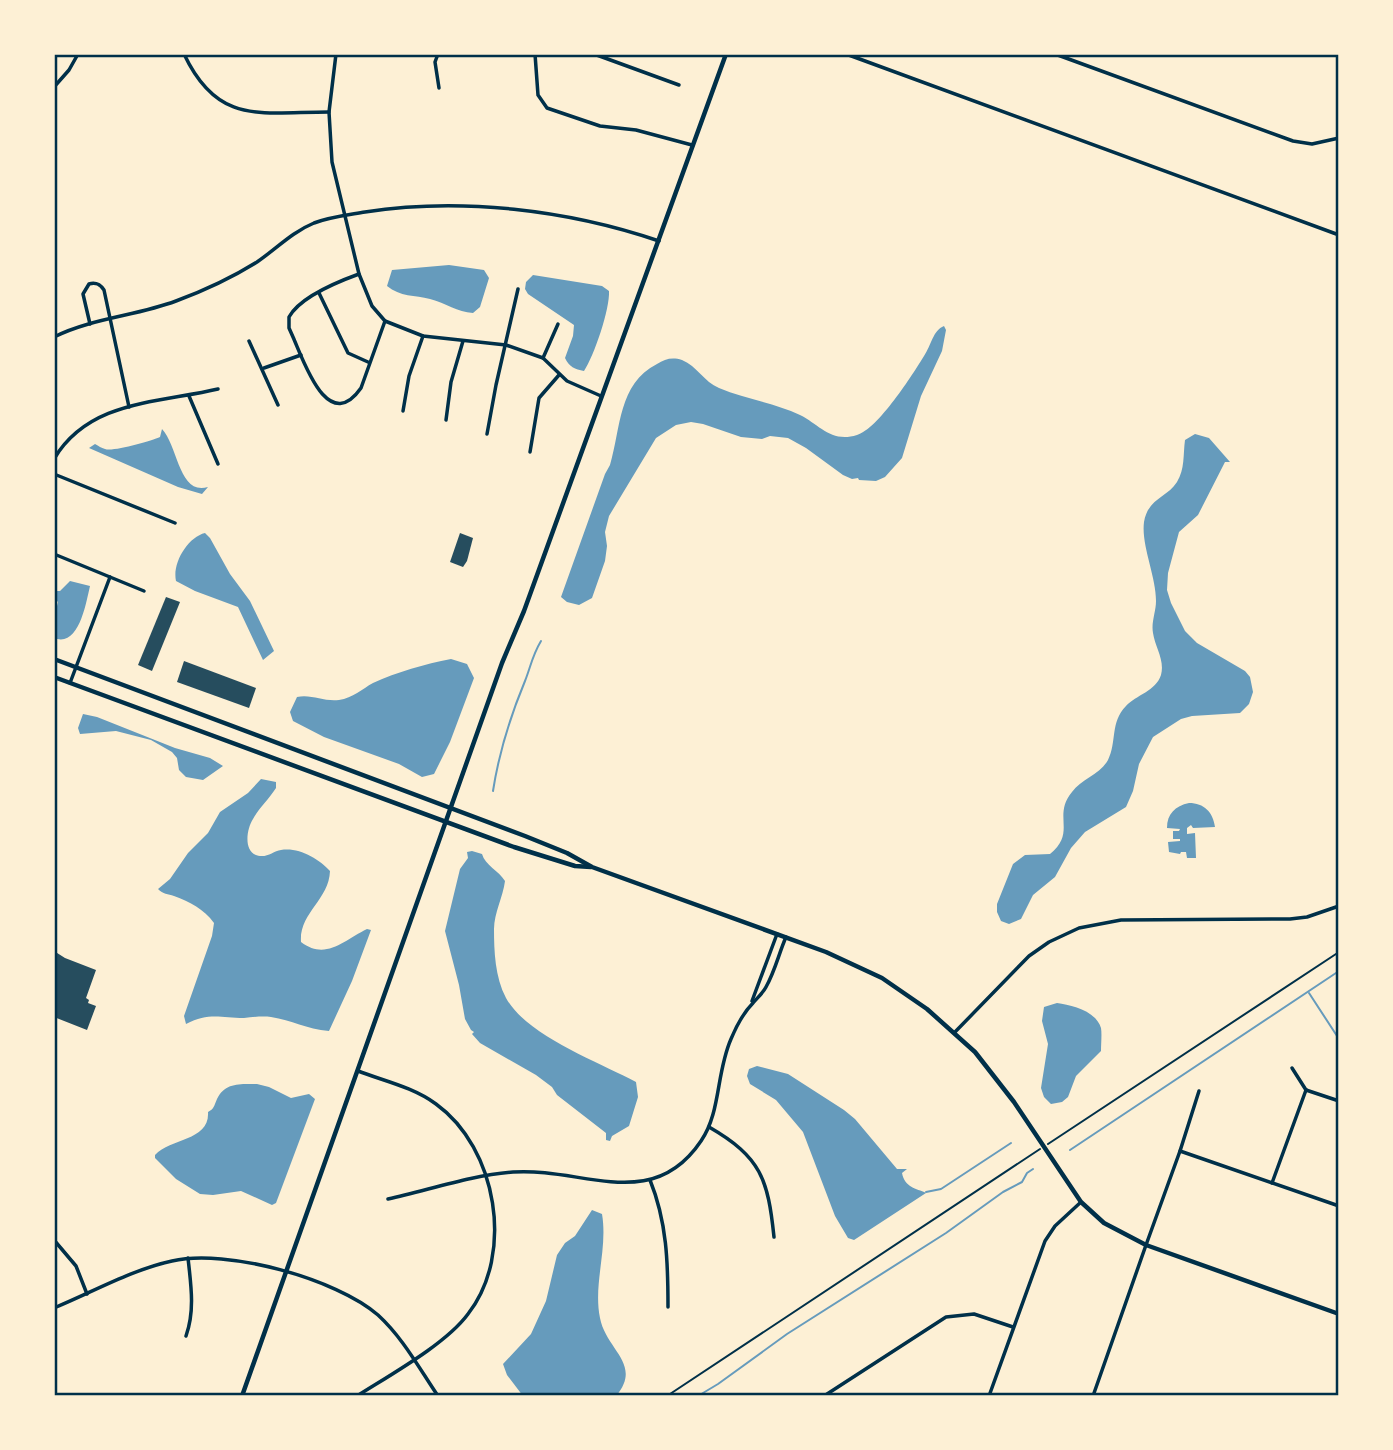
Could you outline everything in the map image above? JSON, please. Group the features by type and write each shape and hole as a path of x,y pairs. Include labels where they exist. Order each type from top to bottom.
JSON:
{"main road":[{"path":"242,1396 502,663 726,54"},
{"path":"54,659 567,853 592,867 833,954 882,978 917,1001 955,1032 1000,1081 1081,1202 1104,1223 1146,1245 1339,1314"},
{"path":"54,677 526,851 575,866 592,867"}],"street":[{"path":"54,87 69,70 78,54"},
{"path":"184,54 197,79 210,94 227,105 248,112 329,112"},
{"path":"335,54 329,112 332,162 359,274 372,306 385,321 423,336 506,345 543,358 568,381 602,396"},
{"path":"438,54 435,62 439,88"},
{"path":"535,54 540,100 552,111 600,126 636,130 692,145"},
{"path":"594,54 679,85"},
{"path":"846,54 1339,235"},
{"path":"1055,54 1293,141 1312,144 1339,138"},
{"path":"54,338 90,324 175,302 252,265 287,238 312,224 383,209 418,207 519,211 603,225 659,241"},
{"path":"359,274 318,293 299,305 289,317 289,328 319,393 335,403 354,398 385,321"},
{"path":"90,324 83,294 89,284 94,283 101,285 104,290 129,407"},
{"path":"487,434 518,289"},
{"path":"318,293 348,354 369,362"},
{"path":"543,358 558,324"},
{"path":"403,411 409,376 423,336"},
{"path":"249,341 278,405"},
{"path":"446,420 451,382 463,341"},
{"path":"263,369 301,355"},
{"path":"530,452 539,398 559,375"},
{"path":"54,459 92,420 129,407 218,389"},
{"path":"189,396 218,464"},
{"path":"54,474 175,523"},
{"path":"54,554 144,591"},
{"path":"70,683 110,577"},
{"path":"955,1032 1029,956 1049,942 1079,928 1121,920 1290,919 1307,917 1339,906"},
{"path":"751,1004 777,934"},
{"path":"388,1199 512,1172 566,1174 611,1184 650,1180 667,1172 685,1159 709,1127 724,1055 734,1031 751,1004 766,988 786,937"},
{"path":"1292,1068 1306,1090 1339,1101"},
{"path":"357,1396 441,1341 462,1322 474,1307 485,1284 493,1260 495,1239 487,1176 471,1140 454,1119 415,1091 358,1071"},
{"path":"1272,1183 1306,1090"},
{"path":"1093,1396 1199,1091"},
{"path":"709,1127 735,1143 760,1173 769,1197 774,1237"},
{"path":"1180,1151 1339,1206"},
{"path":"650,1180 666,1235 668,1307"},
{"path":"989,1396 1045,1241 1055,1226 1081,1202"},
{"path":"54,1240 76,1266 87,1294"},
{"path":"186,1336 190,1326 192,1298 188,1258"},
{"path":"54,1308 136,1272 188,1258 237,1261 286,1272 339,1290 362,1303 392,1329 438,1396"},
{"path":"824,1396 946,1317 974,1314 1013,1327"}],"path":[{"path":"1049,1143 1339,951"},
{"path":"667,1396 1037,1152"}],"water":[{"path":"449,265 484,270 489,278 480,307 473,313 430,299 402,294 387,286 392,270"},
{"path":"533,275 602,286 609,291 601,332 584,371 568,364 565,358 574,325 528,294 525,289 526,282"},
{"path":"944,326 946,330 942,351 921,396 902,458 885,477 876,481 852,479 788,438 741,437 691,422 676,425 656,438 609,516 605,532 605,561 592,598 579,605 567,602 561,597 610,465 623,408 635,383 644,373 666,360 682,360 719,388 790,411 826,432 848,437 865,431 885,412 919,364 935,335"},
{"path":"162,429 185,477 198,488 208,487 202,494 178,487 89,448 95,444 109,450 132,446 160,437"},
{"path":"1195,434 1209,438 1230,462 1225,462 1198,515 1179,532 1168,573 1167,590 1185,631 1197,643 1245,671 1250,677 1253,692 1249,704 1240,713 1181,719 1153,737 1139,764 1126,807 1085,832 1071,848 1055,877 1033,895 1021,919 1009,924 1001,921 997,904 1013,864 1025,855 1050,854 1058,846 1064,831 1066,801 1076,788 1105,765 1121,712 1130,702 1155,685 1161,675 1161,659 1153,629 1155,591 1144,522 1149,508 1173,487 1180,477 1185,440"},
{"path":"205,533 250,601 274,651 263,660 238,607 176,581 176,566 187,545"},
{"path":"70,581 90,586 83,613 70,636 63,639 54,638 54,618 58,602 54,598 54,591 60,591"},
{"path":"451,659 467,664 474,678 450,742 434,774 422,777 399,764 324,737 293,721 290,712 297,697 344,699 392,675"},
{"path":"83,714 210,758 223,766 203,780 186,777 179,770 177,758 172,752 151,740 116,731 80,734 78,728"},
{"path":"261,779 276,782 276,788 251,824 248,846 251,851 263,856 281,850 295,850 314,858 330,871 325,890 305,923 301,942 319,950 327,949 367,929 371,930 329,1031 268,1017 215,1016 186,1024 184,1016 214,923 196,906 158,889 170,879 188,853 208,833 220,812 248,793"},
{"path":"1189,803 1207,809 1215,827 1193,828 1191,825 1187,828 1187,834 1195,833 1196,858 1187,858 1186,852 1169,852 1168,842 1180,841 1173,839 1173,831 1180,829 1167,828 1168,819 1176,809"},
{"path":"467,852 482,854 505,881 495,917 494,937 497,973 506,998 516,1012 547,1036 636,1082 638,1097 629,1126 612,1136 610,1141 606,1140 606,1133 557,1095 552,1087 480,1043 472,1034 474,1032 465,1019 445,931 460,869 468,858"},
{"path":"1057,1003 1076,1007 1094,1017 1101,1028 1101,1051 1076,1076 1068,1097 1062,1102 1051,1104 1044,1097 1041,1088 1048,1044 1042,1021 1044,1007"},
{"path":"757,1066 788,1074 844,1110 855,1119 897,1169 907,1169 902,1173 908,1185 926,1193 854,1240 848,1238 835,1216 803,1132 776,1100 750,1084 747,1076 749,1069"},
{"path":"257,1084 291,1098 309,1094 315,1099 276,1203 272,1205 241,1191 200,1194 176,1179 155,1158 162,1149 203,1129 208,1112 224,1089 234,1085"},
{"path":"592,1210 602,1214 603,1227 598,1292 600,1318 624,1366 626,1375 623,1385 616,1396 523,1396 507,1375 503,1364 531,1334 546,1301 557,1255 565,1243 575,1236"}],"building":[{"path":"460,533 473,538 463,567 450,562"},
{"path":"166,597 180,602 152,671 138,665"},
{"path":"184,661 256,688 249,708 177,682"},
{"path":"54,951 96,970 86,998 88,1003 96,1006 87,1030 54,1017"}],"waterway":[{"path":"493,791 510,721 541,641"},
{"path":"1070,1150 1339,971"},
{"path":"1309,993 1339,1039"},
{"path":"926,1192 941,1189 1011,1143"},
{"path":"698,1396 787,1334 1022,1182 1033,1169"}]}
